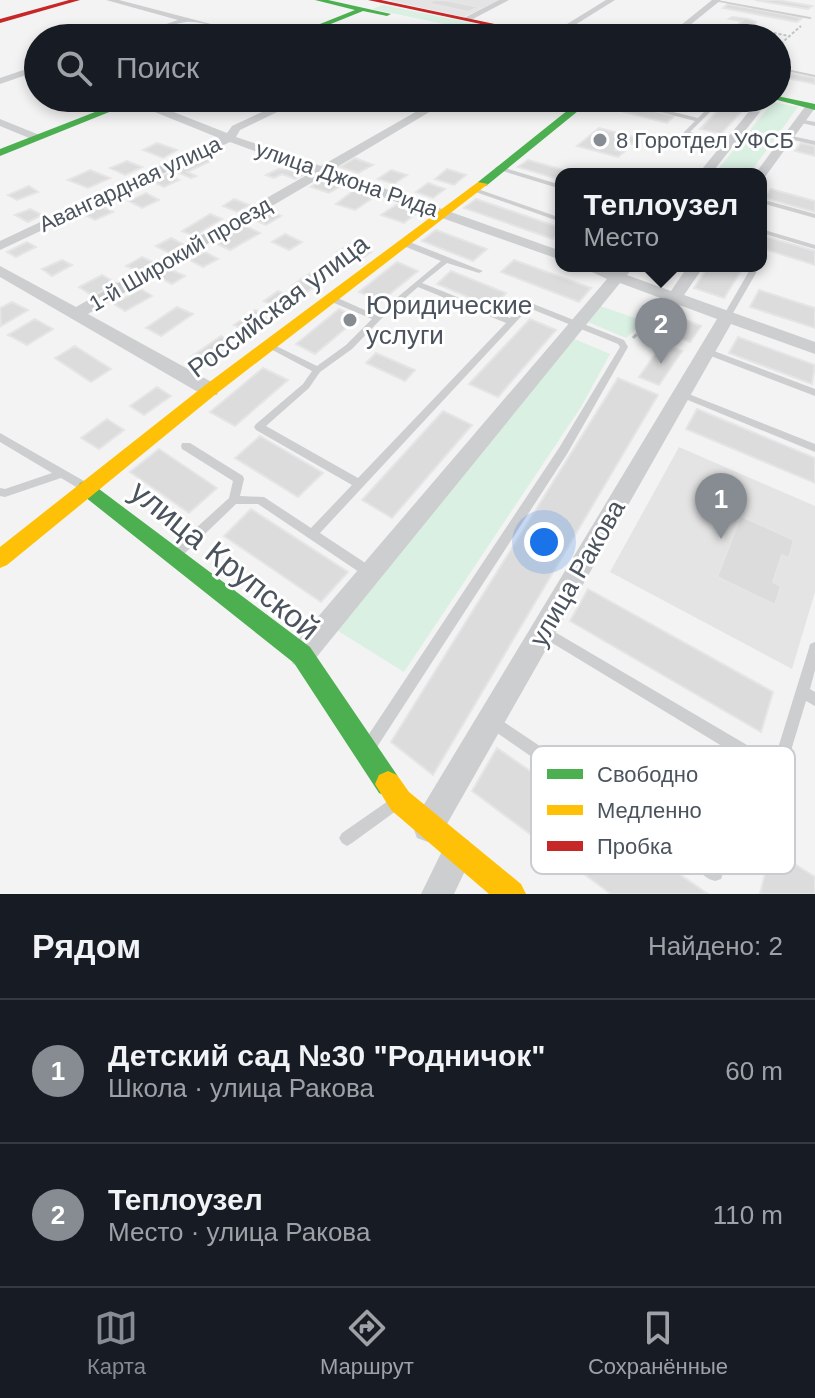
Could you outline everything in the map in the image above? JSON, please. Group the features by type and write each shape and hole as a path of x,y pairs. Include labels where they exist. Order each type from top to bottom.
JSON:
{"street":[{"path":"0,21 77,0"},
{"path":"110,0 202,24"},
{"path":"318,0 374,3 458,24 505,0"},
{"path":"574,24 611,0"},
{"path":"687,24 717,0"},
{"path":"323,24 374,3"},
{"path":"173,24 185,20"},
{"path":"0,81 24,73"},
{"path":"791,95 811,110"},
{"path":"791,103 811,110"},
{"path":"765,168 811,110"},
{"path":"0,153 103,112"},
{"name":"улица Джона Рида","path":"167,112 229,138 555,254"},
{"name":"Авангардная улица","path":"0,246 229,138 236,128 271,112"},
{"name":"1-й Широкий проезд","path":"77,313 425,112"},
{"name":"Российская улица","path":"0,559 267,345 445,213 571,112"},
{"path":"709,168 754,112"},
{"path":"0,122 38,138"},
{"path":"0,271 210,390"},
{"path":"302,655 621,272 673,299 815,348"},
{"path":"673,299 692,272"},
{"name":"улица Ракова","path":"428,827 726,318"},
{"name":"улица Крупской","path":"87,488 302,655 400,801 511,894"},
{"path":"437,894 458,852"}],"lane":[{"path":"717,0 810,18"},
{"path":"748,0 805,10"},
{"path":"791,71 815,76"},
{"path":"667,112 699,120"},
{"path":"707,112 686,133 728,144"},
{"path":"787,137 815,143"},
{"path":"498,168 555,185"},
{"path":"472,189 555,218"},
{"path":"767,203 815,216"},
{"path":"767,233 815,247"},
{"path":"404,243 479,271"},
{"path":"359,484 259,427 306,386 317,370 361,338 377,318 446,260"},
{"path":"726,318 753,272"},
{"path":"417,284 511,322"},
{"path":"329,298 377,318"},
{"path":"312,534 528,305 621,342 624,347 563,451 365,752"},
{"path":"267,345 317,370"},
{"path":"706,351 815,393"},
{"path":"681,394 815,448"},
{"path":"0,437 87,488"},
{"path":"175,555 234,500 239,479 186,446"},
{"path":"0,492 5,493 63,473"},
{"path":"234,500 260,500 369,572"},
{"path":"543,631 735,746"},
{"path":"788,746 809,695 815,648"},
{"path":"490,720 531,748"},
{"path":"347,838 400,801"}],"path":[{"path":"791,34 810,18"},
{"path":"624,347 673,299"}],"shaded area":[{"path":"392,0 499,0 464,17"},
{"path":"679,447 815,506 815,592 792,669 610,572"}],"green space":[{"path":"383,5 477,24 444,24 372,9"},
{"path":"791,106 798,107 753,168 719,168 765,112 791,112"},
{"path":"600,306 644,321 626,338 588,322"},
{"path":"572,338 610,354 581,407 404,672 335,629"}],"building":[{"path":"435,0 479,7 468,12 427,3"},
{"path":"755,0 777,0 812,6 808,9"},
{"path":"728,4 802,18 797,22 723,8"},
{"path":"729,19 756,22 739,24 742,21"},
{"path":"791,73 815,78 815,84 791,79"},
{"path":"624,112 658,112 674,116 667,123"},
{"path":"716,112 741,112 721,134 700,129"},
{"path":"599,128 638,138 632,144 624,142 615,150 624,152 618,157 577,146"},
{"path":"157,143 177,150 163,158 143,150"},
{"path":"801,143 815,146 815,156 795,151"},
{"path":"203,157 211,161 187,172 196,176 191,178 172,170"},
{"path":"355,158 373,165 358,173 340,167"},
{"path":"528,160 556,168 555,178 518,167"},
{"path":"127,161 142,167 125,175 110,168"},
{"path":"278,169 303,175 295,179 282,174 274,178 266,175"},
{"path":"447,169 466,175 454,185 435,179"},
{"path":"90,170 110,178 88,188 68,180"},
{"path":"391,170 407,175 394,184 378,179"},
{"path":"166,174 179,180 164,187 151,181"},
{"path":"321,180 339,187 329,193 311,187"},
{"path":"428,183 445,189 433,198 416,192"},
{"path":"29,186 38,192 17,200 8,195"},
{"path":"771,189 815,201 815,212 767,199"},
{"path":"354,190 374,197 355,210 336,204"},
{"path":"146,193 159,200 142,208 129,201"},
{"path":"234,199 249,205 237,212 223,206"},
{"path":"476,199 555,226 555,237 553,239 464,208"},
{"path":"396,205 418,212 404,223 381,215"},
{"path":"101,206 113,212 95,220 83,214"},
{"path":"30,209 42,215 28,222 15,215"},
{"path":"269,211 281,216 266,225 254,220"},
{"path":"210,214 222,219 194,236 182,231"},
{"path":"244,225 260,233 230,250 213,242"},
{"path":"436,230 487,249 473,261 422,241"},
{"path":"285,234 302,242 289,250 272,242"},
{"path":"767,237 815,251 815,265 767,250"},
{"path":"171,238 183,244 169,253 156,246"},
{"path":"27,242 36,247 16,257 7,252"},
{"path":"350,244 371,252 358,261 337,252"},
{"path":"205,252 218,259 203,267 190,260"},
{"path":"142,257 153,262 138,271 126,266"},
{"path":"62,260 72,265 52,276 42,269"},
{"path":"514,260 591,288 579,302 501,272"},
{"path":"328,261 342,267 307,292 293,285"},
{"path":"397,262 418,271 381,301 359,292"},
{"path":"169,269 185,276 172,284 156,276"},
{"path":"451,271 506,293 492,307 437,284"},
{"path":"705,272 740,272 724,298 694,288"},
{"path":"102,275 116,283 93,296 79,287"},
{"path":"141,289 152,296 125,311 114,304"},
{"path":"759,290 815,308 815,328 750,307"},
{"path":"278,291 297,300 284,310 264,301"},
{"path":"12,302 28,310 1,326 0,308"},
{"path":"177,307 193,314 161,336 146,328"},
{"path":"339,309 358,318 315,354 296,344"},
{"path":"255,310 274,318 253,334 234,325"},
{"path":"678,317 701,326 690,342 667,333"},
{"path":"35,319 53,329 27,345 8,335"},
{"path":"530,319 556,330 498,397 469,384"},
{"path":"221,336 239,346 209,367 191,357"},
{"path":"738,337 815,365 812,384 729,353"},
{"path":"663,343 682,351 659,385 639,377"},
{"path":"75,346 111,369 91,382 55,358"},
{"path":"376,353 415,370 405,381 366,363"},
{"path":"263,368 288,380 235,426 210,412"},
{"path":"618,378 658,395 433,775 391,742"},
{"path":"157,387 171,396 144,415 130,406"},
{"path":"697,409 815,458 815,483 686,429"},
{"path":"443,411 472,425 392,518 362,500"},
{"path":"107,419 124,430 99,449 81,438"},
{"path":"260,436 323,473 298,497 235,458"},
{"path":"159,449 217,488 189,513 130,472"},
{"path":"251,509 348,572 321,602 224,536"},
{"path":"741,516 794,540 789,558 782,555 773,582 781,586 775,605 717,577"},
{"path":"588,589 773,692 761,732 570,621"},
{"path":"497,748 531,772 531,835 472,791"},
{"path":"795,864 815,877 815,894 760,894 765,874 795,874"},
{"path":"584,874 679,874 708,894 611,894"}],"traffic: fast":[{"path":"318,0 387,14"},
{"path":"325,24 363,9"},
{"path":"791,102 815,107"},
{"path":"0,153 104,112"},
{"path":"482,184 572,112"},
{"path":"87,488 302,655 388,784"}],"traffic: slow":[{"path":"0,559 210,390 482,184"},
{"path":"388,784 400,801 511,894"}],"traffic: jam":[{"path":"0,21 77,0"},
{"path":"371,0 488,24"}],"place":[{"name":"8 Горотдел УФСБ","path":"600,140"},
{"name":"Юридические услуги","path":"350,320"},
{"name":"Теплоузел","path":"661,364"},
{"name":"Детский сад №30 \"Родничок\"","path":"721,539"}]}
